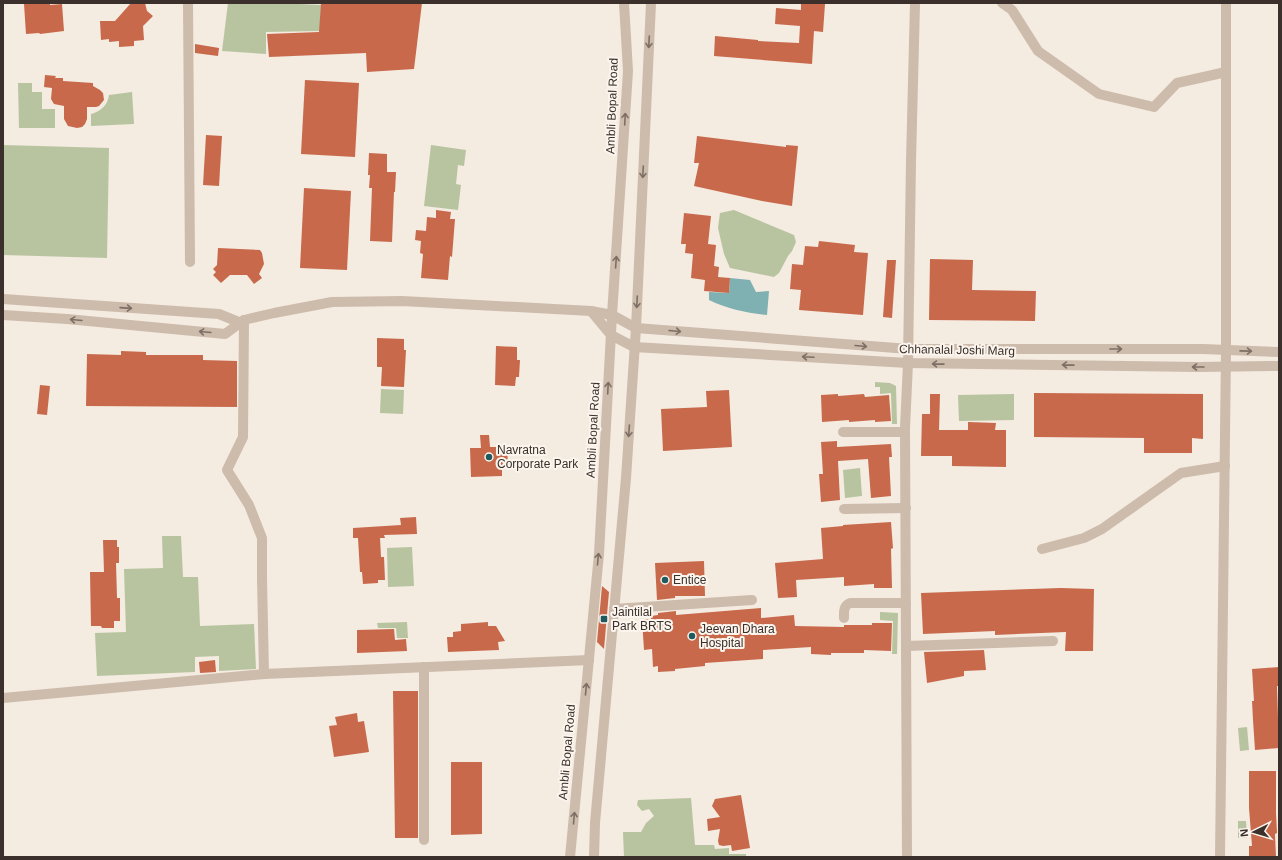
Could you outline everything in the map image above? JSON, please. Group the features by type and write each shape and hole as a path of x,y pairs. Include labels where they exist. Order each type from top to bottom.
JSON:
{"street":[{"path":"188,3 190,262"},
{"name":"Ambli Bopal Road","path":"570,857 599,554 612,315 628,70 624,3"},
{"path":"594,857 595,823 626,478 636,328 651,3"},
{"path":"907,857 906,432 909,349 911,161 915,3"},
{"path":"1002,3 1012,10 1038,51 1099,94 1154,107 1177,83 1226,72"},
{"path":"1220,857 1226,366 1226,3"},
{"path":"3,299 219,314 243,322"},
{"path":"3,315 67,319 225,334 243,322 274,313 332,302 402,301 591,310 612,315 636,328"},
{"path":"591,310 611,335 634,347"},
{"path":"243,322 243,437 227,470 249,505 262,538 264,674"},
{"name":"Chhanalal Joshi Marg","path":"636,328 909,349 1203,349 1279,352"},
{"name":"Chhanalal Joshi Marg","path":"634,347 908,363 1279,366"},
{"path":"843,432 906,432"},
{"path":"1042,549 1084,538 1102,529 1181,472 1225,466"},
{"path":"844,509 906,508"},
{"path":"614,609 752,600"},
{"path":"844,618 844,608 850,603 906,603"},
{"path":"906,646 1053,641"},
{"path":"3,698 264,674 589,660"},
{"path":"424,667 424,840"}],"green space":[{"path":"228,3 301,3 321,5 320,31 266,32 266,54 222,51"},
{"path":"18,83 32,83 32,92 42,92 42,109 55,109 55,128 19,128"},
{"path":"132,92 134,124 91,126 91,114 103,108 109,95"},
{"path":"3,145 109,148 107,258 3,255"},
{"path":"431,145 466,150 464,166 458,165 456,184 461,185 458,210 424,206"},
{"path":"734,210 794,235 796,242 792,251 779,273 774,277 730,268 724,254 718,228 720,213"},
{"path":"875,382 890,383 896,386 897,424 892,424 891,393 880,394 880,387 875,387"},
{"path":"381,389 404,390 403,414 380,413"},
{"path":"1014,394 1014,420 959,421 958,395"},
{"path":"860,468 862,496 845,498 843,470"},
{"path":"162,536 181,536 183,577 198,577 200,626 254,624 256,669 219,671 219,656 195,657 195,672 97,676 95,633 126,632 124,569 163,568"},
{"path":"412,547 414,586 388,587 387,548"},
{"path":"880,612 898,613 897,654 892,654 893,621 880,620"},
{"path":"407,622 408,638 397,638 396,628 378,628 377,623"},
{"path":"1247,727 1249,750 1240,751 1238,728"},
{"path":"691,798 695,845 714,845 715,849 729,848 729,854 746,854 746,857 624,857 623,832 641,832 646,823 654,816 649,809 642,811 637,805 638,800"},
{"path":"1238,821 1246,821 1247,838 1238,838"}],"water":[{"path":"730,278 750,280 756,292 769,291 767,315 737,310 709,300 709,292 729,293"}],"building":[{"path":"50,3 50,5 62,4 64,31 26,34 24,4"},
{"path":"131,3 145,3 147,11 153,16 143,26 144,40 134,41 134,46 119,47 119,41 109,42 109,39 101,40 100,21 115,21"},
{"path":"321,3 422,3 414,69 367,72 366,53 269,57 267,34 319,32"},
{"path":"801,3 825,4 823,32 814,31 812,64 714,56 715,36 758,41 799,43 800,26 775,24 776,8 801,10"},
{"path":"195,44 219,48 218,56 195,53"},
{"path":"45,75 56,76 55,78 63,78 63,81 93,83 93,86 103,93 104,100 99,106 87,107 87,119 82,127 77,128 68,126 64,119 64,106 54,104 51,99 52,88 44,87"},
{"path":"305,80 359,83 355,157 301,154"},
{"path":"206,135 222,136 219,186 203,185"},
{"path":"697,136 786,147 786,145 798,146 792,206 694,186 699,163 694,163"},
{"path":"369,153 387,154 387,172 396,172 392,242 370,241 372,188 369,188"},
{"path":"304,188 351,191 347,270 300,268"},
{"path":"436,210 451,212 450,219 455,219 452,257 450,256 448,280 421,278 423,254 420,253 421,241 415,240 416,230 426,231 427,217 436,218"},
{"path":"684,213 711,216 708,244 716,245 714,266 719,267 718,277 730,278 729,293 704,291 705,280 691,278 693,254 685,253 686,244 681,244"},
{"path":"819,241 855,245 854,252 868,253 863,315 799,310 801,290 790,289 792,264 803,265 805,246 818,247"},
{"path":"218,248 260,250 264,264 259,274 262,278 254,284 247,275 230,275 221,283 213,275 216,272 213,269 217,265"},
{"path":"930,259 973,260 972,290 1036,291 1035,321 929,320"},
{"path":"887,260 896,260 892,318 883,317"},
{"path":"377,338 404,339 404,350 406,350 404,387 381,386 382,367 377,367"},
{"path":"496,346 517,347 517,360 520,360 519,377 516,377 515,386 495,385"},
{"path":"121,351 146,352 146,355 203,355 203,360 237,361 237,407 86,406 87,354 121,355"},
{"path":"40,385 50,386 47,415 37,414"},
{"path":"729,390 732,447 663,451 661,409 707,407 706,391"},
{"path":"1034,393 1203,394 1203,439 1192,438 1192,453 1144,453 1144,438 1034,437"},
{"path":"838,394 838,396 864,394 865,397 889,395 891,421 875,422 875,420 849,422 849,420 822,422 821,395"},
{"path":"930,394 940,394 939,430 968,430 968,422 996,423 995,430 1006,430 1006,467 952,466 952,456 921,456 922,414 930,414"},
{"name":"Navratna Corporate Park","path":"480,435 489,435 490,447 507,447 508,465 502,465 502,476 471,477 470,448 481,448"},
{"path":"837,441 837,447 891,444 892,457 889,457 891,496 871,498 868,459 838,461 840,500 821,502 819,474 823,474 821,442"},
{"path":"416,517 417,534 384,535 385,538 380,538 381,557 384,557 385,580 378,580 378,583 363,584 362,572 360,572 358,538 353,538 353,528 401,525 400,518"},
{"path":"891,522 893,548 891,549 892,588 874,588 874,584 844,586 844,577 796,580 797,597 778,598 775,563 823,559 821,528"},
{"path":"103,540 117,540 117,547 119,547 119,563 116,563 117,598 120,598 120,621 114,621 114,628 91,626 90,572 104,572"},
{"path":"704,561 705,596 675,596 675,598 657,600 655,563"},
{"name":"Jaintilal Park BRTS","path":"602,586 609,592 604,649 597,642"},
{"path":"1061,588 1094,589 1093,651 1065,651 1066,632 995,635 995,631 923,634 921,593"},
{"path":"761,608 761,618 794,615 795,626 844,627 844,625 892,623 891,651 864,650 864,653 831,653 831,655 811,654 811,647 763,650 763,659 705,663 705,666 658,672 658,666 653,667 652,649 644,650 642,619 651,619 651,616 658,615 658,613 676,611 676,615"},
{"path":"488,622 488,626 496,626 505,641 498,642 499,650 448,652 447,637 453,637 453,632 461,631 461,624"},
{"path":"394,629 395,640 406,639 407,651 357,653 357,630"},
{"path":"984,650 986,670 964,671 964,676 927,683 924,652"},
{"path":"215,660 216,672 200,673 199,662"},
{"path":"1279,667 1279,686 1277,686 1279,748 1255,750 1252,669"},
{"path":"393,691 418,691 418,838 395,838"},
{"path":"357,713 358,722 364,721 369,752 334,757 329,726 337,725 335,717"},
{"path":"451,762 482,762 482,834 451,835"},
{"path":"1249,771 1276,771 1276,857 1249,857 1249,846 1252,846 1249,808"},
{"path":"741,795 750,848 732,851 731,845 719,845 718,841 720,829 708,831 707,819 720,817 712,806 715,799"}],"place":[{"name":"Navratna Corporate Park","path":"489,457"},
{"name":"Entice","path":"665,580"},
{"name":"Jaintilal Park BRTS","path":"604,619"},
{"name":"Jeevan Dhara Hospital","path":"692,636"}]}
